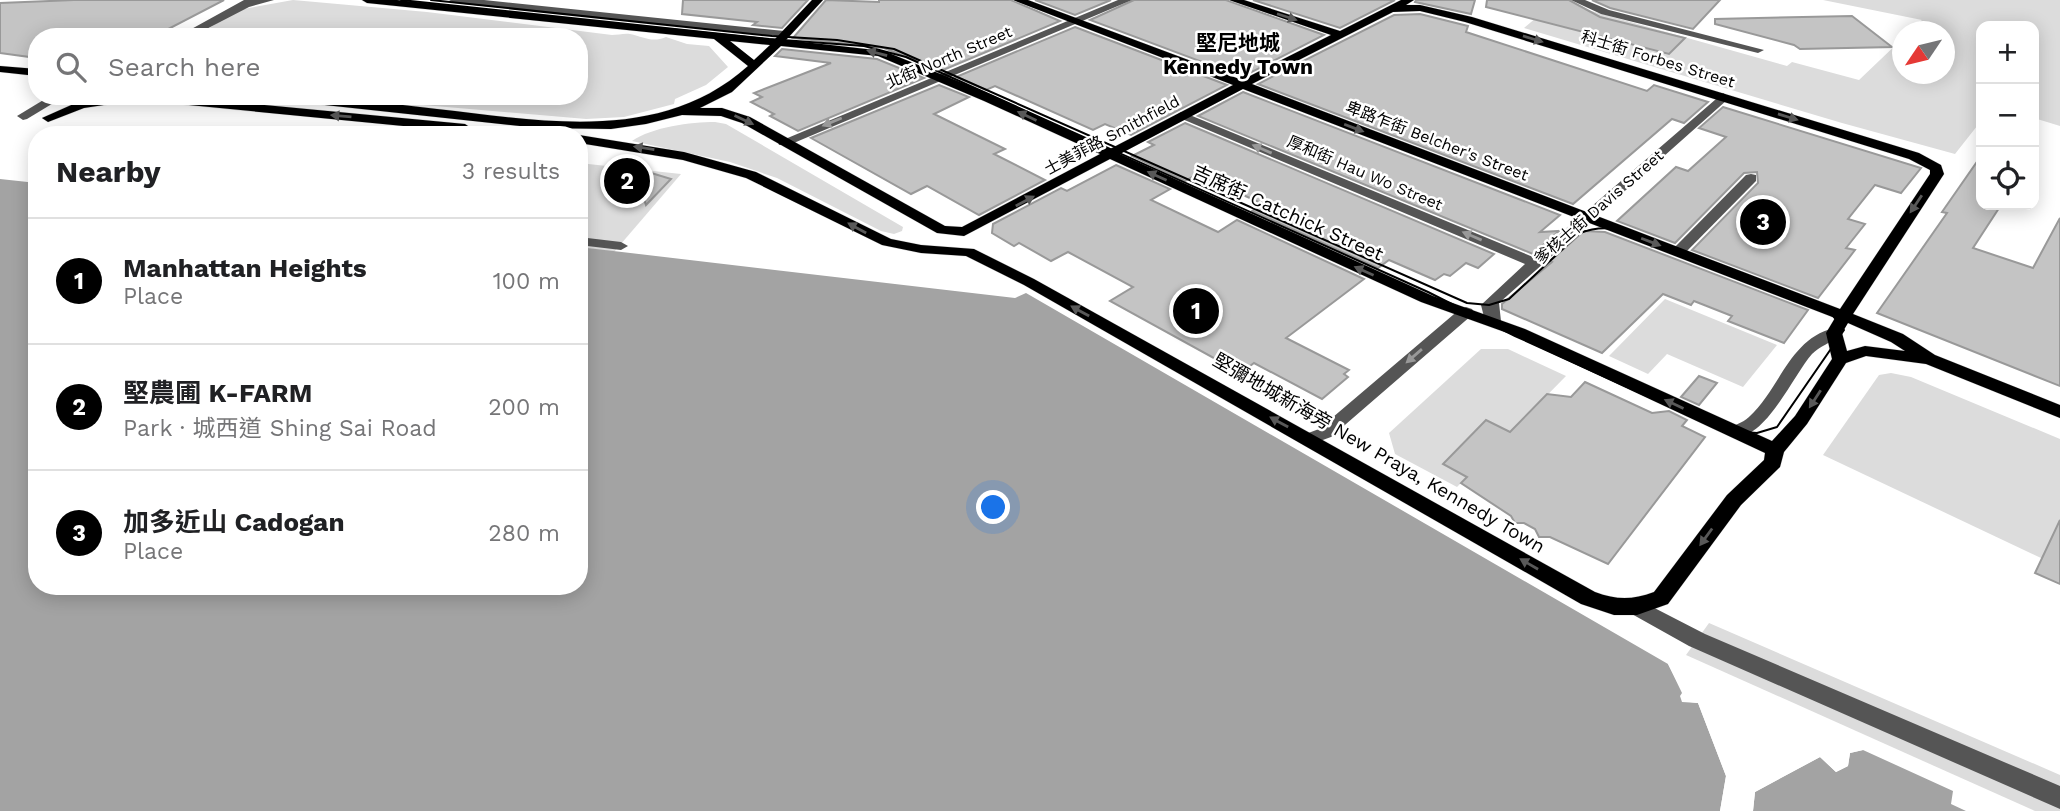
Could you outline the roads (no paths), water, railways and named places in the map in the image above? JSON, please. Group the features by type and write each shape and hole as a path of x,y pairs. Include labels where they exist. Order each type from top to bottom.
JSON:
{"main road":[{"name":"吉席街 Catchick Street","path":"367,0 718,37 781,38 870,50 940,78 1426,299 1493,321 1774,450"},
{"path":"365,105 569,125 651,120 682,112 727,90 818,0"},
{"name":"卑路乍街 Belcher's Street","path":"1018,0 1077,20 1844,316 1898,338 1929,359"},
{"path":"1234,0 1341,35"},
{"name":"士美菲路 Smithfield","path":"964,232 1181,116 1409,0"},
{"path":"1452,3 1449,7 1451,11 1468,19"},
{"name":"科士街 Forbes Street","path":"1391,10 1420,8 1468,19 1914,156 1936,168 1937,174 1844,316"},
{"path":"718,37 753,65"},
{"path":"0,69 28,72"},
{"path":"0,81 28,83"},
{"path":"48,118 82,105"},
{"path":"218,105 445,126"},
{"path":"682,112 710,111 735,115 942,230 964,232 961,241 969,252"},
{"path":"588,140 675,154 751,175 887,242 921,249 969,252"},
{"name":"堅彌地城新海旁 New Praya, Kennedy Town","path":"969,252 1029,282 1588,598 1614,607 1637,607 1661,598 1734,500 1773,462 1774,450"},
{"path":"1840,359 1834,333 1844,316"},
{"path":"1774,450 1801,420 1840,359 1865,351 1929,359 2060,412"}],"street":[{"path":"199,28 248,2 268,0"},
{"path":"454,0 484,1 781,38"},
{"name":"北街 North Street","path":"784,142 1127,0"},
{"path":"1576,0 1605,12 1758,50"},
{"path":"468,12 484,1"},
{"name":"爹核士街 Davis Street","path":"1493,321 1489,305 1723,97"},
{"path":"43,105 23,116 48,118"},
{"name":"厚和街 Hau Wo Street","path":"1181,116 1535,263"},
{"path":"1678,252 1751,178"},
{"path":"588,242 621,246"},
{"path":"1309,439 1325,433 1466,312"},
{"path":"1736,432 1755,422 1807,349 1834,333"},
{"path":"1637,607 1697,640 2060,798"}],"tram line":[{"path":"401,0 769,39 864,46 906,57 1428,292 1515,336 1658,401 1730,431 1757,433 1777,427 1844,330 1833,316 1812,302 1631,232 1611,228 1580,233 1509,299 1489,305 1467,303 894,49 837,40 772,36 431,0"}],"place":[{"name":"堅農圃 K-FARM","path":"627,181"},
{"name":"加多近山 Cadogan","path":"1763,222"},
{"name":"Manhattan Heights","path":"1196,311"}],"district":[{"name":"堅尼地城 Kennedy Town","path":"1238,54"}]}
